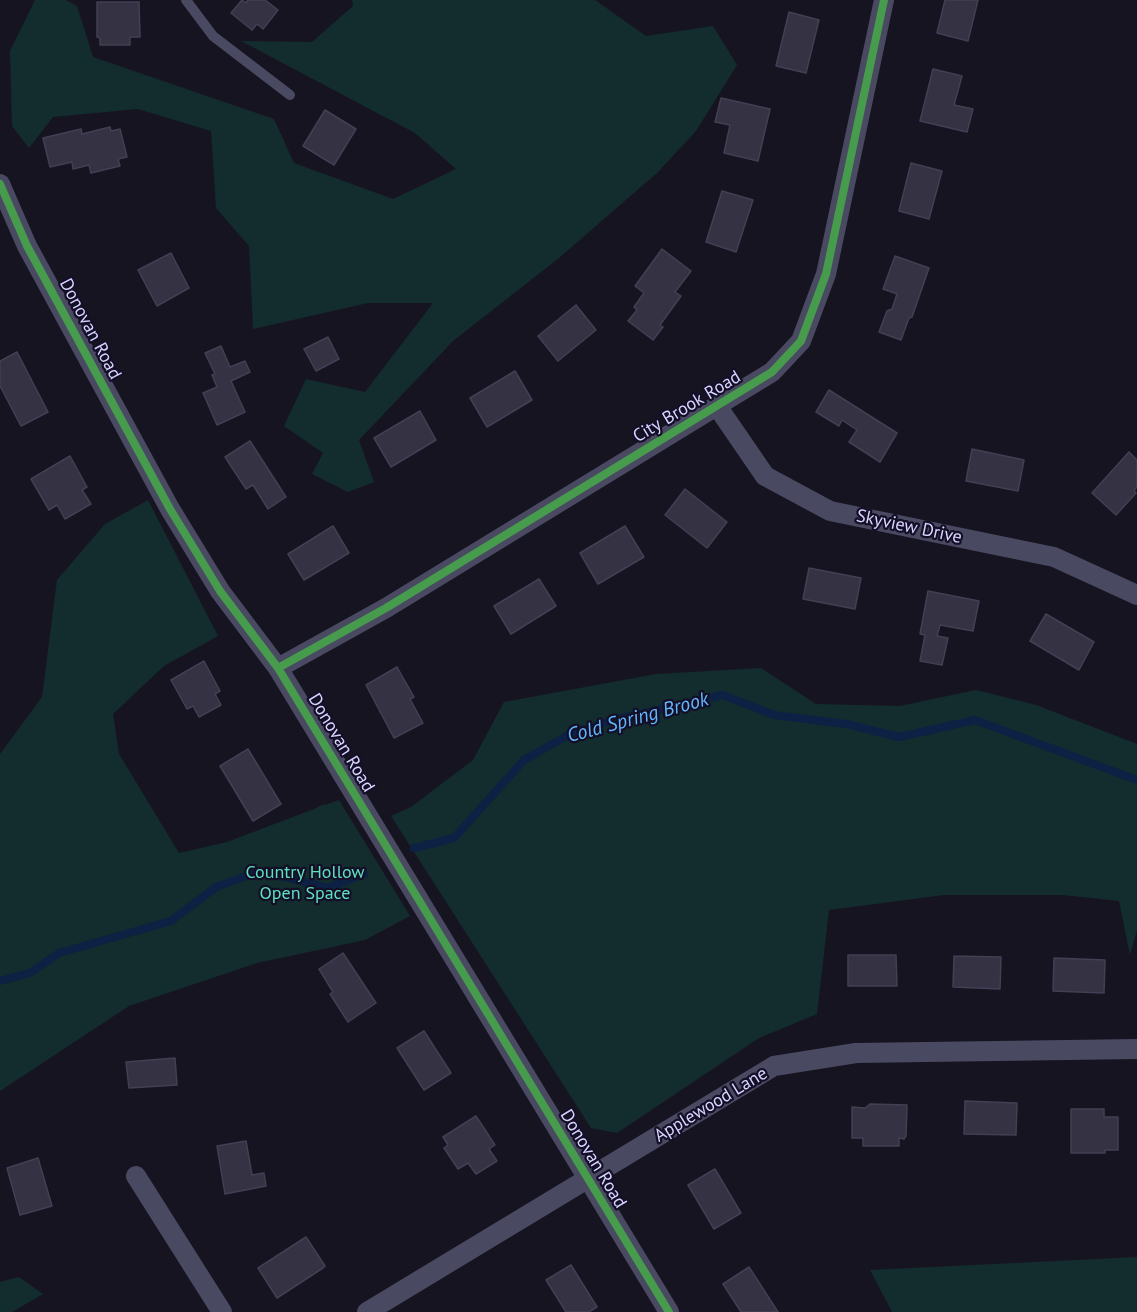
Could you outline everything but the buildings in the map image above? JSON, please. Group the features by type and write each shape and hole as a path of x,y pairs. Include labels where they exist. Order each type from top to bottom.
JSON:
{"street":[{"name":"City Brook Road","path":"278,668 386,608 772,372 801,341 826,274 884,0"},
{"name":"Donovan Road","path":"0,184 27,246 170,509 220,591 278,668 669,1312"},
{"name":"Skyview Drive","path":"717,406 765,476 830,511 1054,557 1137,595"},
{"name":"Applewood Lane","path":"367,1312 774,1066 856,1053 1137,1049"},
{"path":"136,1176 222,1312"}],"lane":[{"path":"186,0 213,36 290,94"}],"green space":[{"path":"35,0 66,0 77,6 93,57 274,119 294,163 393,199 456,169 415,133 241,41 312,42 353,6 352,0 595,0 646,36 713,26 737,65 696,131 657,173 559,258 453,341 359,440 374,482 348,492 312,474 323,453 284,426 306,379 365,392 433,303 368,303 253,329 249,246 216,208 211,131 138,109 53,117 29,148 12,126 10,51"},
{"name":"Country Hollow Open Space","path":"148,500 218,636 164,666 113,714 119,754 179,853 227,842 339,800 410,916 365,940 257,963 129,1006 0,1091 0,754 42,697 57,580 105,524"},
{"path":"761,668 816,704 900,706 976,690 1036,705 1137,744 1137,930 1130,955 1119,901 1063,895 944,895 829,910 817,1014 759,1038 617,1133 591,1128 391,816 411,807 473,760 504,702 656,674"},
{"path":"1137,1257 1137,1312 892,1312 870,1270"},
{"path":"19,1277 43,1294 12,1312 0,1312 0,1282"}],"waterway":[{"name":"Cold Spring Brook","path":"414,848 454,838 524,760 572,733 617,719 723,695 774,715 846,724 899,737 975,720 1137,780"},
{"name":"Cold Spring Brook","path":"0,981 30,973 59,953 171,921 216,887 261,871 328,888 364,874"}],"cycle path":[{"path":"278,668 386,608 772,372 801,341 826,274 884,0"},
{"path":"0,184 27,246 170,509 220,591 278,668 669,1312"}]}
